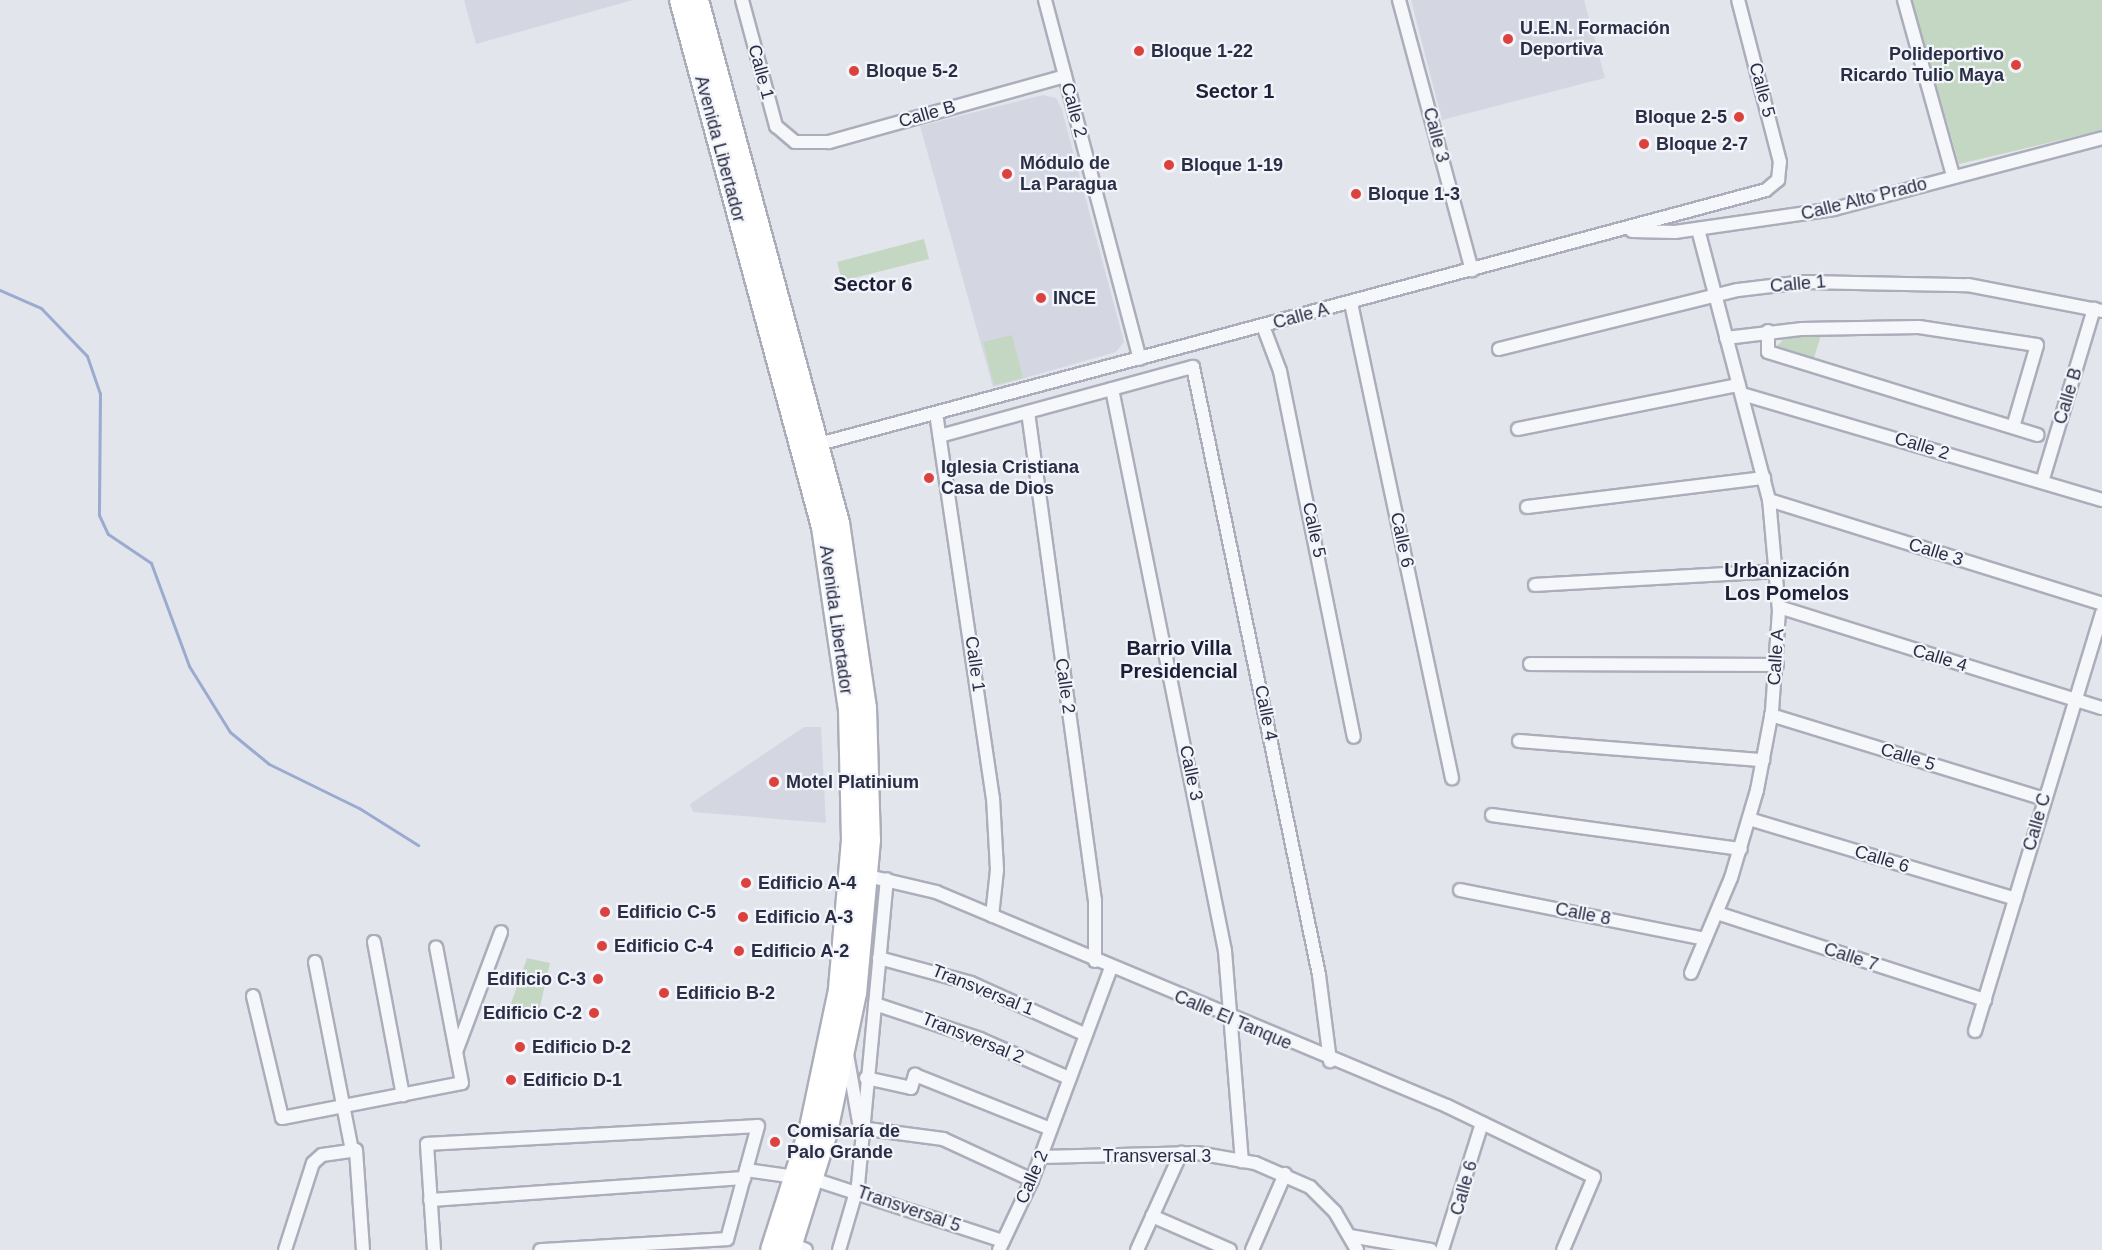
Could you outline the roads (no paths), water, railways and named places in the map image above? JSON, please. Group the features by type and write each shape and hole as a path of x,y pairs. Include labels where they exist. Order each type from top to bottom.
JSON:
{"main road":[{"name":"Avenida Libertador","path":"680,0 810,446 845,554 860,649 870,777 877,878 846,1050 805,1178 771,1250"},
{"name":"Avenida Libertador","path":"698,0 810,446 839,620 851,742 852,831 834,1016 805,1178 796,1248"}],"street":[{"name":"Calle 1","path":"742,0 771,110 788,139"},
{"name":"Calle 2","path":"1045,0 1145,358 1156,377"},
{"name":"Calle 3","path":"1400,0 1472,270"},
{"name":"Calle 5","path":"1738,0 1779,153 1778,180"},
{"path":"1904,0 1953,175"},
{"name":"Calle B","path":"788,139 821,143 1065,76"},
{"name":"Calle Alto Prado","path":"1622,230 1698,229 1834,209 1953,175 2101,140"},
{"name":"Calle A","path":"810,446 1622,230 1766,190 1778,180"},
{"name":"Calle A","path":"1691,972 1717,913 1741,849 1749,819 1771,715 1777,665 1779,608 1778,571 1769,500 1698,229"},
{"name":"Calle 1","path":"1499,350 1715,295 1805,282 1902,281 1995,289 2098,310"},
{"name":"Calle 6","path":"1351,303 1452,778"},
{"name":"Calle B","path":"2042,482 2098,310"},
{"name":"Calle 5","path":"1263,326 1282,381 1354,737"},
{"path":"1726,338 1767,331 1919,327 2037,345 2013,427"},
{"path":"1767,331 1768,352 2038,435"},
{"name":"Calle 4","path":"1156,377 1193,367 1314,952 1330,1061"},
{"path":"1075,376 1080,398"},
{"path":"940,436 1156,377"},
{"name":"Calle 3","path":"1112,389 1208,854 1233,1020 1242,1161"},
{"name":"Calle 2","path":"1518,429 1740,389 2102,500"},
{"name":"Calle 2","path":"1028,412 1095,900 1095,961"},
{"name":"Calle 1","path":"936,413 993,798 997,870 992,916"},
{"path":"1527,507 1764,478"},
{"name":"Calle 3","path":"1769,500 2102,604"},
{"path":"1535,585 1778,571"},
{"name":"Calle 4","path":"1779,608 2102,708"},
{"name":"Calle C","path":"1975,1031 2102,613"},
{"path":"1530,664 1777,665"},
{"name":"Calle 5","path":"1771,715 2044,799"},
{"path":"1519,741 1763,760"},
{"path":"1492,816 1741,849"},
{"name":"Calle 6","path":"1749,819 2015,899"},
{"name":"Calle El Tanque","path":"877,878 992,916 1330,1061 1482,1123 1594,1177 1563,1250"},
{"name":"Avenida Libertador","path":"839,1250 857,1191 860,1128 879,958 877,878"},
{"name":"Calle 8","path":"1461,890 1706,939"},
{"name":"Calle 7","path":"1717,913 1985,1000"},
{"path":"456,1053 501,932"},
{"path":"374,942 403,1095"},
{"path":"253,996 277,1114 287,1117 462,1083 436,947"},
{"name":"Transversal 1","path":"879,958 971,982 1084,1034"},
{"path":"315,962 354,1150 363,1250"},
{"name":"Calle 2","path":"1001,1245 1032,1180 1084,1034 1111,968"},
{"name":"Transversal 2","path":"875,1004 950,1028 1069,1078"},
{"path":"846,1050 860,1128 943,1139 1032,1180"},
{"path":"866,1078 911,1088 915,1075 1051,1129"},
{"name":"Calle 6","path":"1442,1250 1482,1123"},
{"path":"434,1250 427,1144 750,1124 758,1126 727,1239 540,1250"},
{"path":"285,1250 313,1163 322,1155 354,1150"},
{"path":"1137,1250 1181,1153"},
{"name":"Transversal 3","path":"1041,1157 1181,1153 1242,1161 1285,1174 1323,1198 1350,1236"},
{"name":"Transversal 5","path":"430,1200 745,1174 805,1178 857,1191 1001,1245"},
{"path":"1252,1250 1285,1174"},
{"path":"1152,1216 1230,1250"},
{"path":"1350,1236 1357,1250"},
{"path":"1350,1236 1431,1250"}],"waterway":[{"path":"0,290 41,308 87,356 100,393 99,515 108,534 151,563 189,666 230,732 269,764 359,808 418,845"}],"place":[{"name":"U.E.N. Formación Deportiva","path":"1508,39"},
{"name":"Bloque 1-22","path":"1139,51"},
{"name":"Polideportivo Ricardo Tulio Maya","path":"2016,65"},
{"name":"Bloque 5-2","path":"854,71"},
{"name":"Bloque 2-5","path":"1739,117"},
{"name":"Bloque 2-7","path":"1644,144"},
{"name":"Bloque 1-19","path":"1169,165"},
{"name":"Módulo de La Paragua","path":"1007,174"},
{"name":"Bloque 1-3","path":"1356,194"},
{"name":"INCE","path":"1041,298"},
{"name":"Iglesia Cristiana Casa de Dios","path":"929,478"},
{"name":"Motel Platinium","path":"774,782"},
{"name":"Edificio A-4","path":"746,883"},
{"name":"Edificio C-5","path":"605,912"},
{"name":"Edificio A-3","path":"743,917"},
{"name":"Edificio C-4","path":"602,946"},
{"name":"Edificio A-2","path":"739,951"},
{"name":"Edificio C-3","path":"598,979"},
{"name":"Edificio B-2","path":"664,993"},
{"name":"Edificio C-2","path":"594,1013"},
{"name":"Edificio D-2","path":"520,1047"},
{"name":"Edificio D-1","path":"511,1080"},
{"name":"Comisaría de Palo Grande","path":"775,1142"}],"district":[{"name":"Sector 1","path":"1235,91"},
{"name":"Sector 6","path":"873,284"},
{"name":"Urbanización Los Pomelos","path":"1787,582"},
{"name":"Barrio Villa Presidencial","path":"1179,660"}]}
